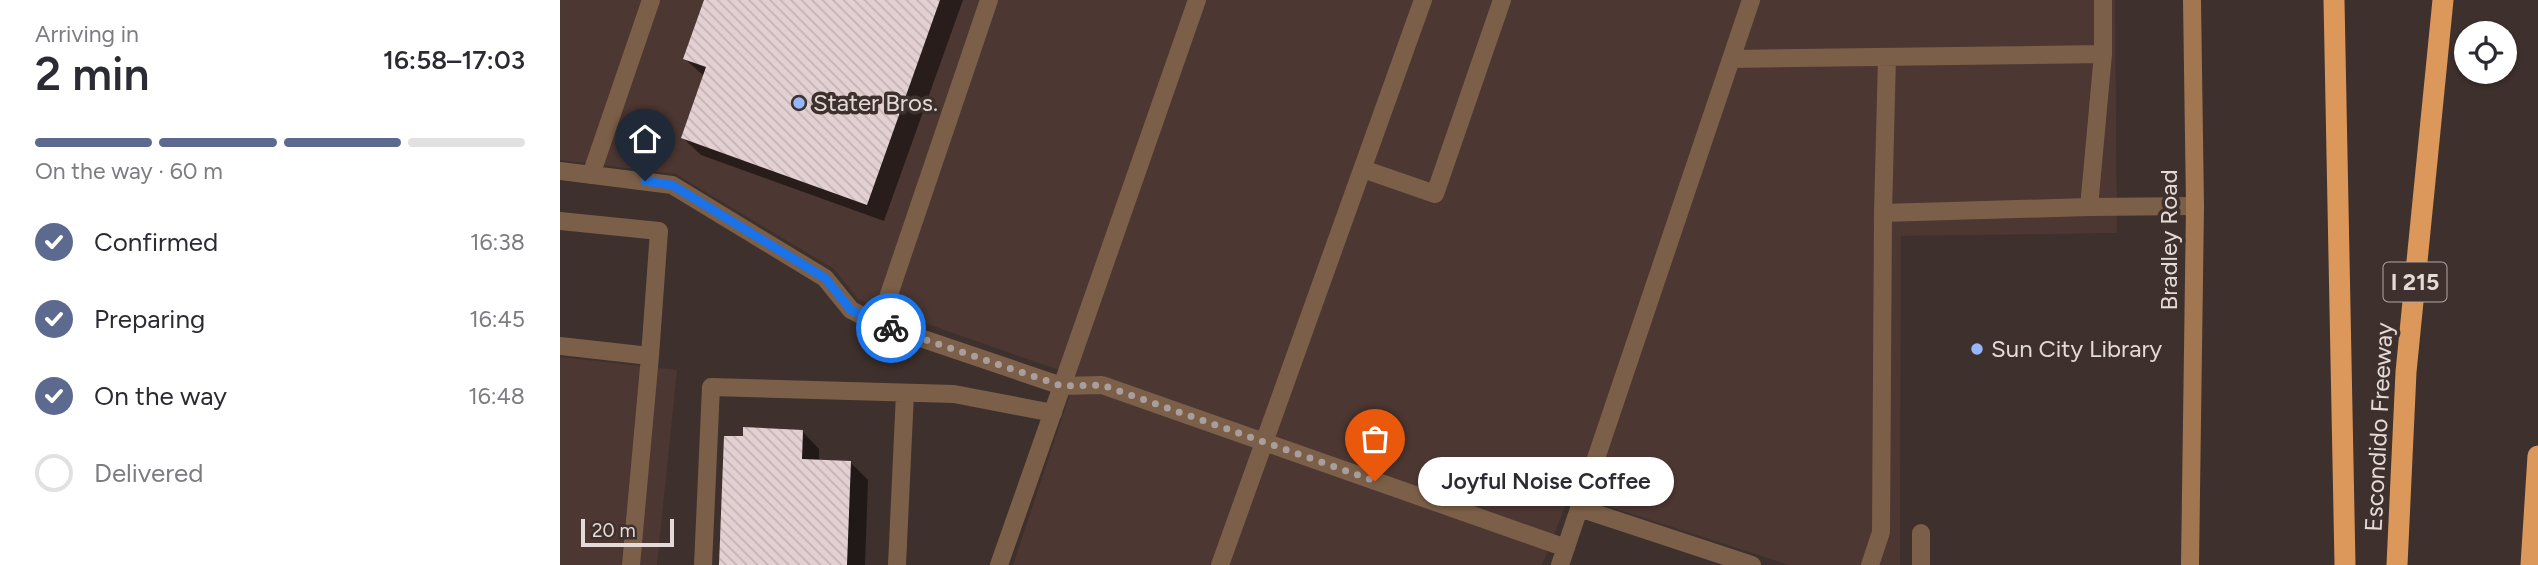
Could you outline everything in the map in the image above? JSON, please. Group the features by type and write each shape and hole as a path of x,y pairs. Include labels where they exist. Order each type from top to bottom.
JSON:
{"highway":[{"path":"2334,0 2345,565"},
{"name":"Escondido Freeway","path":"2397,565 2406,372 2443,0"},
{"path":"2531,565 2538,456"}],"street":[{"name":"Bradley Road","path":"2190,565 2195,206 2192,0"}],"lane":[{"path":"591,175 651,0"},
{"path":"879,324 989,0"},
{"path":"999,565 1197,0"},
{"path":"1220,565 1423,0"},
{"path":"1363,169 1435,194 1502,0"},
{"path":"560,171 672,185 825,278 851,310 879,324 1062,386 1102,385 1264,442 1563,556 1751,0"},
{"path":"2089,207 2103,54 2103,0"},
{"path":"1731,59 2103,54"},
{"path":"1870,565 1881,532 1887,57"},
{"path":"1883,213 2195,206"},
{"path":"560,221 659,231 631,565"},
{"path":"560,346 650,356"},
{"path":"703,565 711,387 954,394 1053,413"},
{"path":"897,565 905,393"},
{"path":"1579,508 1752,565"},
{"path":"1921,533 1921,565"}],"shaded area":[{"path":"560,0 2115,0 2117,233 1901,236 1900,565 1789,565 1570,494 1542,565 1013,565 1076,376 859,300 834,269 676,174 560,160"},
{"path":"560,357 677,370 657,565 560,565"}],"building":[{"name":"Stater Bros.","path":"704,0 940,0 867,205 681,138 706,67 683,59"},
{"path":"743,427 803,430 802,459 851,461 847,565 719,565 724,436 743,436"}],"way so far":[{"path":"891,328 1062,386 1102,385 1375,481"}],"place":[{"name":"Stater Bros.","path":"799,103"},
{"name":"Sun City Library","path":"1977,349"},
{"name":"Joyful Noise Coffee","path":"1375,481"}],"route":[{"path":"645,181 672,185 825,278 851,310 891,328"}]}
